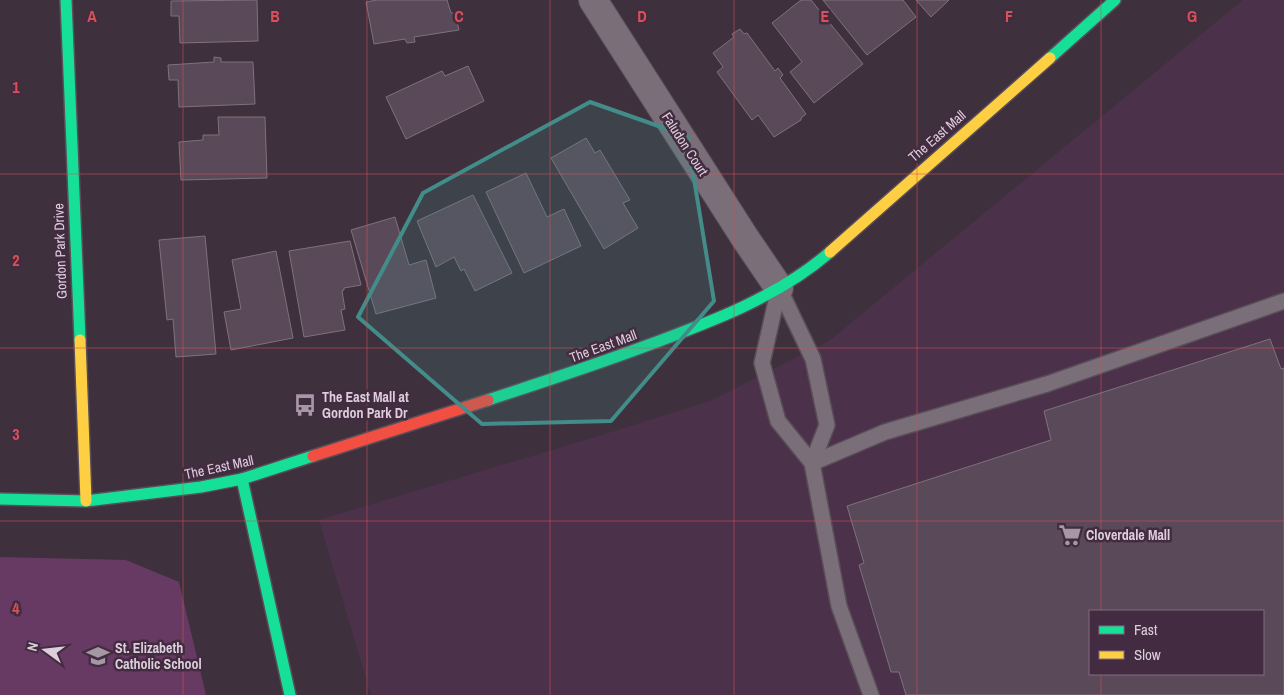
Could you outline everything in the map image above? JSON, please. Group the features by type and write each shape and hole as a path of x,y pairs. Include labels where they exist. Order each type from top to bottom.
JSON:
{"main road":[{"name":"Gordon Park Drive","path":"66,0 86,502"},
{"name":"The East Mall","path":"0,499 86,502 201,487 242,479 563,376 681,333 727,314 778,288 817,263 1115,0"},
{"path":"242,479 290,695"}],"street":[{"name":"Faludon Court","path":"593,0 778,288"}],"lane":[{"path":"778,288 762,363 778,421 812,463 839,606 871,695"},
{"path":"778,288 813,358 827,425 812,463"},
{"path":"812,463 884,432 1047,384 1284,300"}],"highlighted area":[{"path":"590,102 687,136 714,301 611,421 482,424 358,317 423,193"}],"shaded area":[{"name":"Cloverdale Mall","path":"1243,0 1284,0 1284,695 371,695 319,520 710,401 829,341"},
{"name":"St. Elizabeth Catholic School","path":"0,557 126,560 179,582 206,695 0,695"}],"building":[{"path":"257,0 258,41 180,43 179,16 171,16 171,1"},
{"path":"377,0 447,0 451,13 455,13 459,30 414,37 415,42 407,43 405,39 374,44 366,2"},
{"path":"801,0 811,0 863,64 814,103 790,72 802,62 772,23"},
{"path":"823,0 903,0 916,17 867,55"},
{"path":"916,0 949,0 931,17"},
{"path":"740,29 744,34 747,33 775,71 778,68 783,75 780,78 806,114 801,120 774,137 758,115 752,120 717,72 723,67 713,53 734,37 732,34"},
{"path":"214,57 221,58 221,62 253,62 255,104 179,107 178,80 169,80 168,65 214,62"},
{"path":"468,66 484,101 406,139 386,97 442,71 445,76"},
{"path":"218,117 265,117 267,178 181,180 179,142 203,140 203,135 219,135"},
{"path":"586,138 595,153 600,150 630,200 623,203 638,228 604,249 551,158"},
{"path":"526,173 547,217 564,209 581,246 524,273 486,192"},
{"path":"473,195 512,273 475,291 464,269 461,271 454,257 436,267 417,221"},
{"path":"395,217 409,265 426,260 436,298 376,314 351,230"},
{"path":"205,236 216,354 176,357 173,319 167,320 159,240"},
{"path":"350,241 361,285 344,288 342,291 345,309 341,310 345,330 304,337 289,251"},
{"path":"276,251 293,338 231,350 224,312 241,309 232,260"},
{"name":"Cloverdale Mall","path":"1270,339 1281,369 1284,368 1284,695 906,695 899,672 891,672 859,565 864,563 847,506 1051,440 1044,411"}],"traffic: fast":[{"path":"66,0 80,340"},
{"path":"1050,58 1115,0"},
{"path":"488,400 605,361 717,319 788,283 830,252"},
{"path":"0,499 86,501 201,487 242,479 313,456"},
{"path":"242,479 290,695"}],"traffic: slow":[{"path":"830,252 1050,58"},
{"path":"80,340 86,501"}],"traffic: jam":[{"path":"313,456 488,400"}],"place":[{"name":"The East Mall at Gordon Park Dr","path":"305,405"},
{"name":"Cloverdale Mall","path":"1070,535"},
{"name":"St. Elizabeth Catholic School","path":"98,656"}]}
